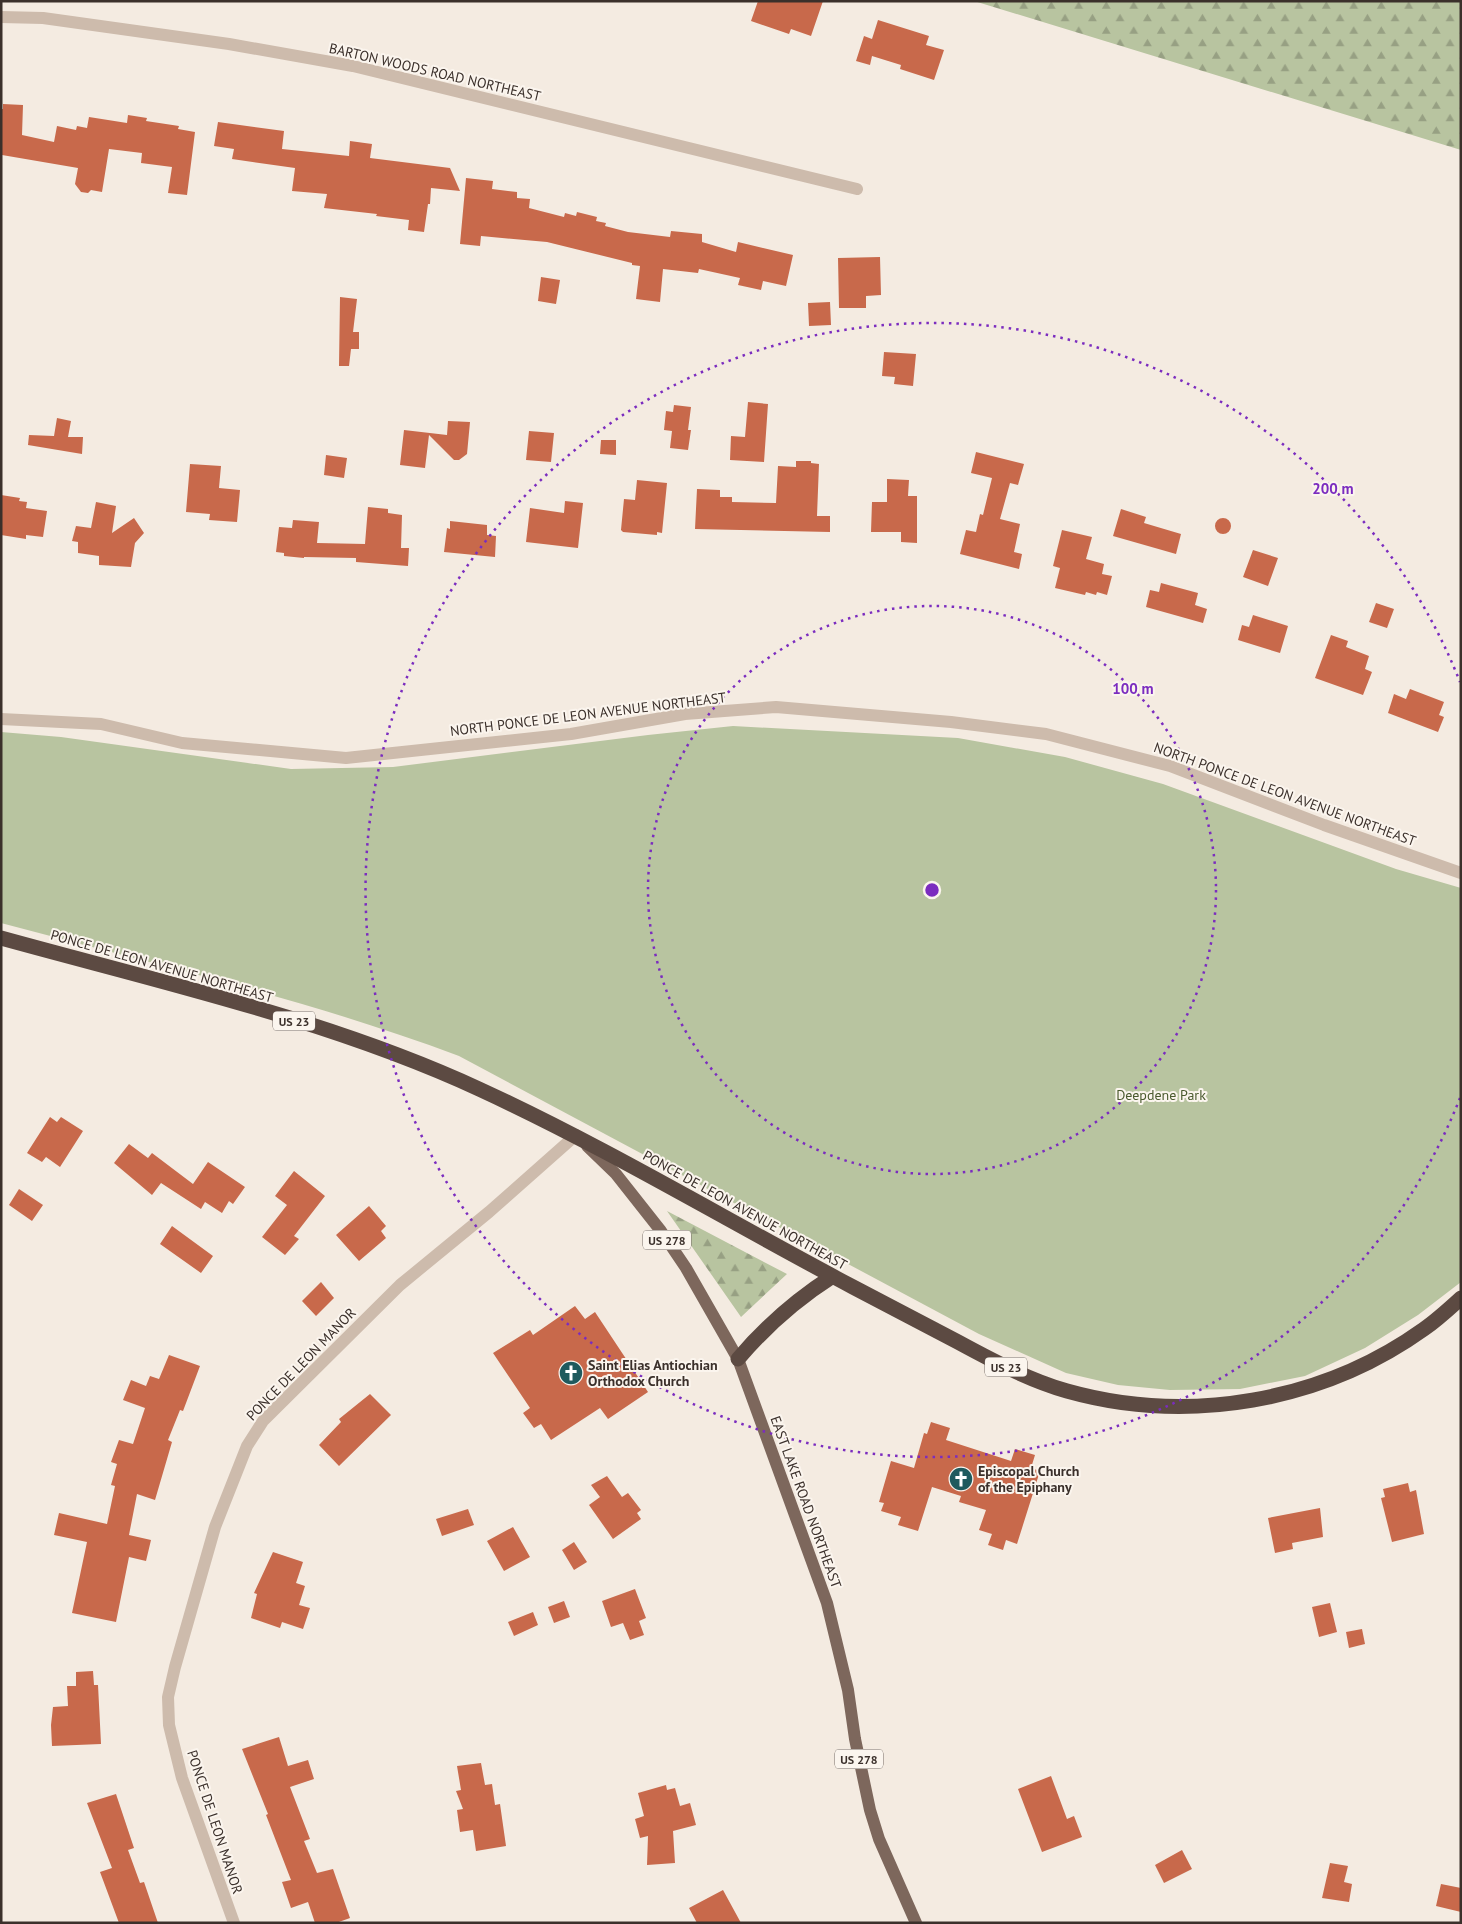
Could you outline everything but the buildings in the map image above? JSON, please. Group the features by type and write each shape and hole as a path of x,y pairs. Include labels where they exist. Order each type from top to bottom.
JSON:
{"highway":[{"name":"PONCE DE LEON AVENUE NORTHEAST","path":"1,938 249,1006 412,1059 478,1088 576,1136 833,1276 996,1362 1065,1390 1092,1397 1157,1406 1197,1407 1257,1401 1289,1394 1322,1383 1380,1356 1427,1328 1461,1298"},
{"path":"738,1359 762,1331 806,1294 833,1276"}],"main road":[{"name":"EAST LAKE ROAD NORTHEAST","path":"576,1136 616,1174 661,1231 686,1268 738,1359 827,1603 848,1690 855,1739 878,1839 916,1923"}],"street":[{"name":"BARTON WOODS ROAD NORTHEAST","path":"1,17 43,18 229,44 353,66 857,189"},
{"name":"NORTH PONCE DE LEON AVENUE NORTHEAST","path":"1,719 101,724 182,743 294,755 346,758 571,734 685,714 776,707 951,722 1046,734 1170,766 1316,822 1461,873"},
{"name":"PONCE DE LEON MANOR","path":"234,1923 182,1778 169,1725 168,1697 214,1528 247,1446 263,1421 400,1285 489,1212 576,1136"}],"green space":[{"path":"974,1 1461,1 1461,150"},
{"name":"Deepdene Park","path":"733,726 958,738 1065,757 1163,784 1396,869 1461,888 1461,1282 1418,1315 1365,1348 1305,1376 1240,1389 1170,1390 1118,1385 1066,1373 979,1334 459,1056 346,1017 289,1000 1,923 1,732 61,737 291,769 393,767"},
{"path":"667,1211 787,1274 741,1317"}],"place":[{"name":"Saint Elias Antiochian Orthodox Church","path":"571,1373"},
{"name":"Episcopal Church of the Epiphany","path":"961,1479"}]}
